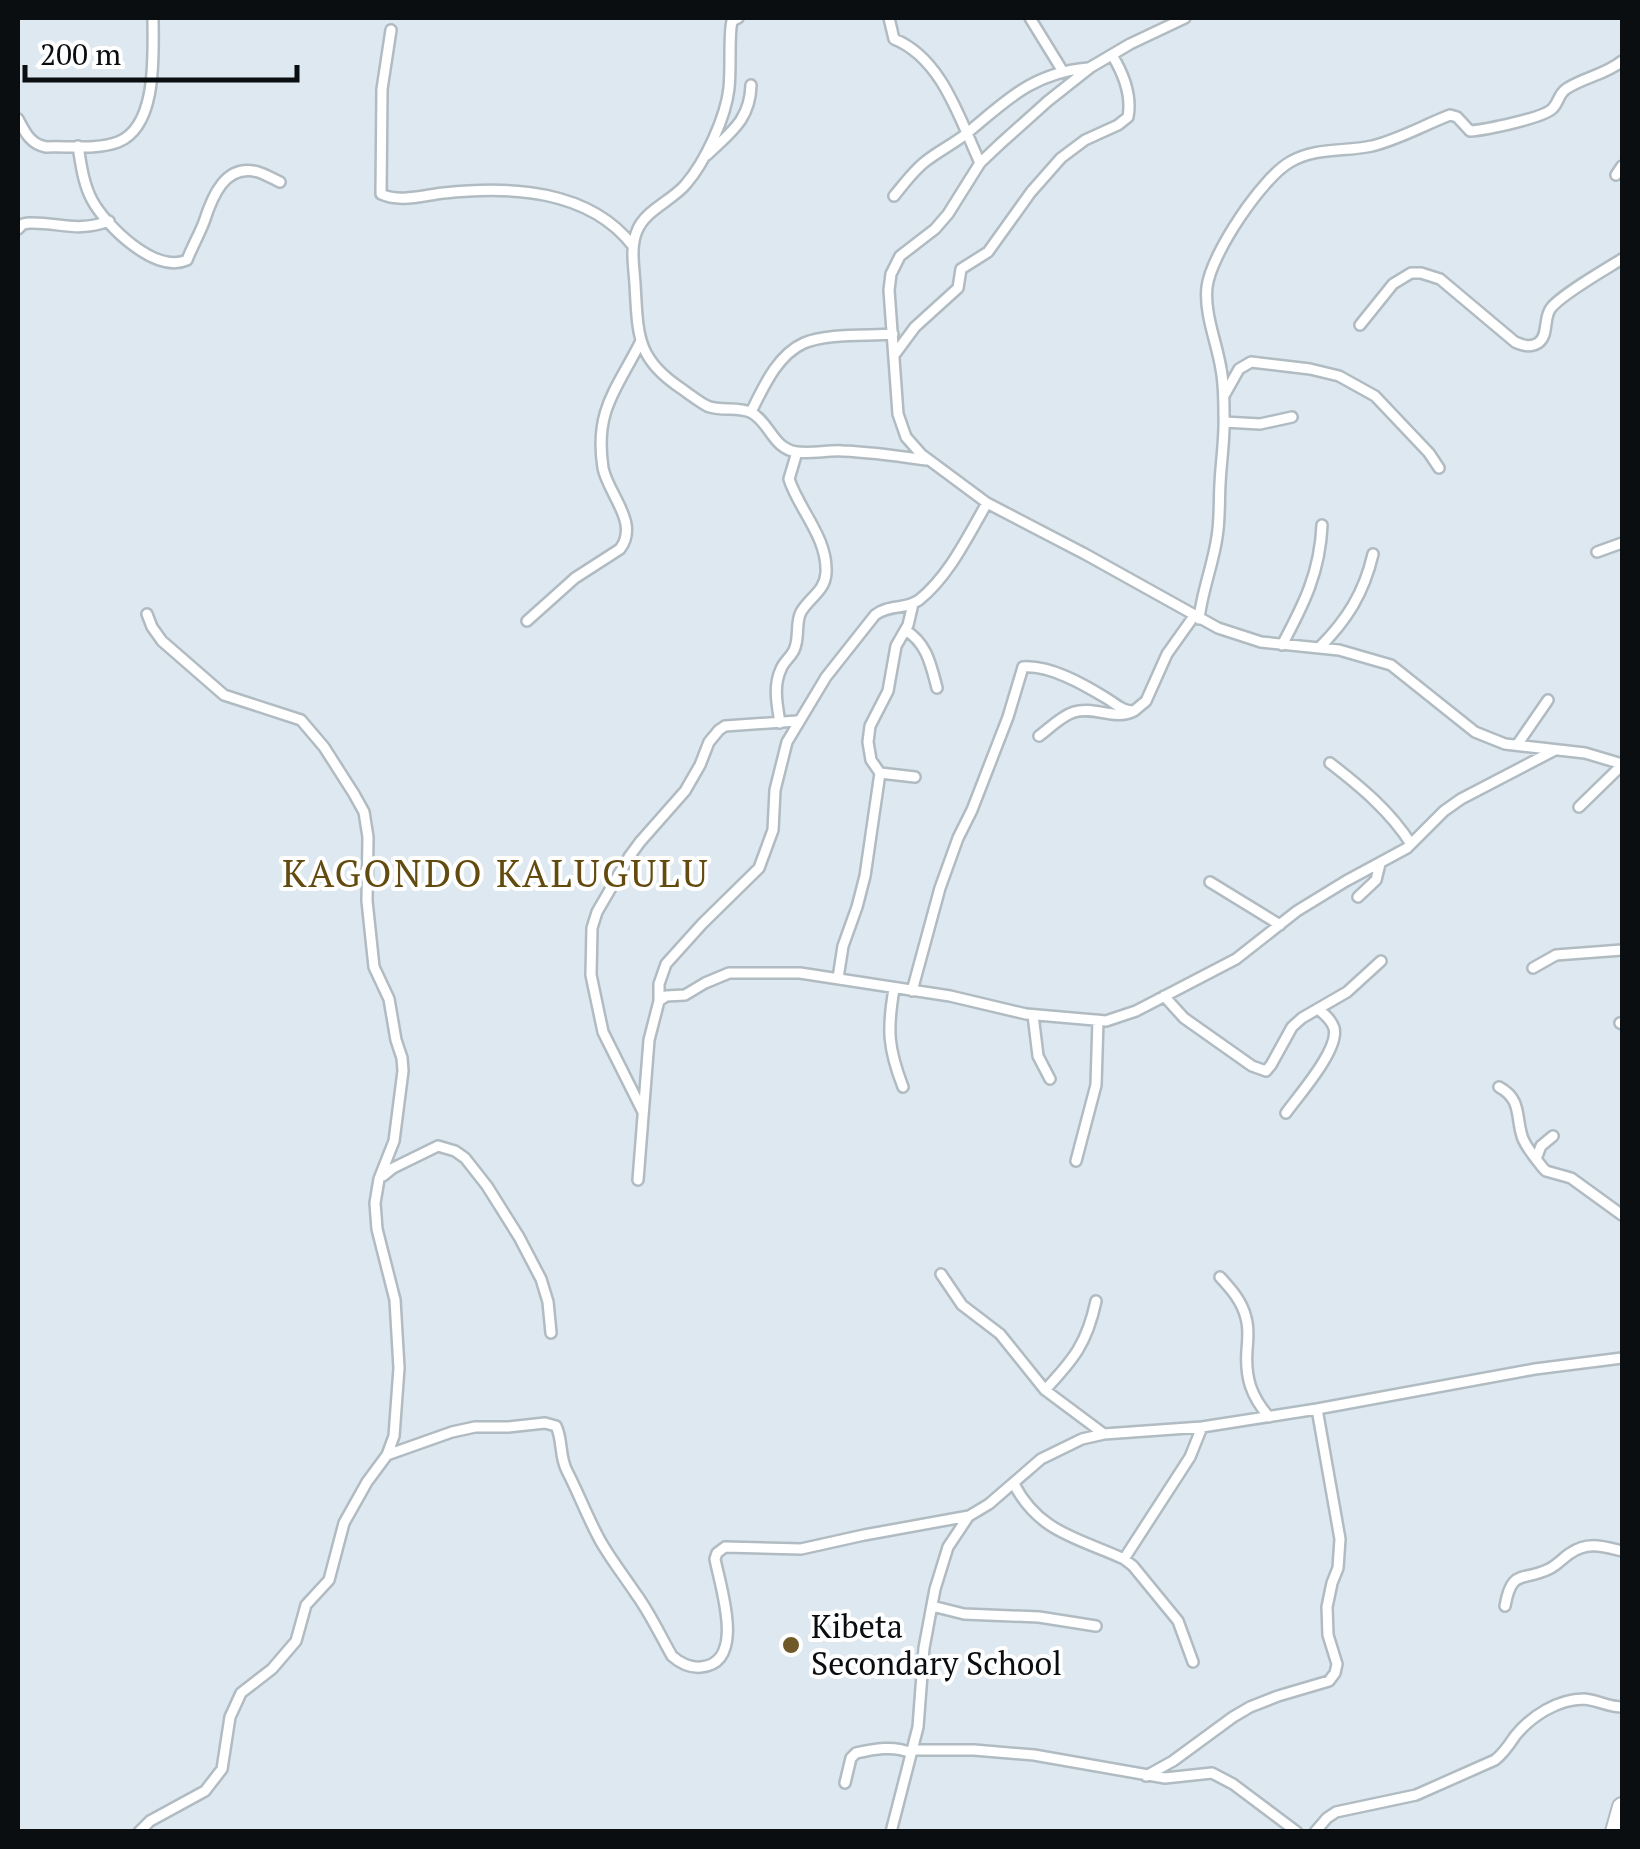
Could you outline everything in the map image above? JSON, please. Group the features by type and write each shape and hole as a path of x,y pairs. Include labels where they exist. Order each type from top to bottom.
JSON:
{"highway":[{"path":"1615,1832 1622,1807"}],"street":[{"path":"18,118 30,140 46,147 116,142 138,128 149,94 153,18"},
{"path":"706,157 728,92 731,27 738,18"},
{"path":"888,18 894,39 909,45 941,83 980,164"},
{"path":"1030,18 1062,70"},
{"path":"1186,18 1112,54 1048,101 980,164 935,230 900,256 891,274 889,290 898,414 906,437 987,503 1155,592 1196,618 1235,634 1282,645 1340,650 1390,665 1475,732 1505,744 1600,756 1622,765 1578,806"},
{"path":"391,30 382,89 382,194 410,198 516,191 552,196 606,218 633,246"},
{"path":"894,354 915,327 958,288 961,269 988,252 1047,171 1085,140 1128,117 1128,93 1112,54"},
{"path":"1040,736 1069,713 1091,710 1122,716 1134,711 1146,701 1167,654 1196,618 1218,536 1224,422 1222,370 1207,305 1207,287 1220,250 1269,179 1286,164 1309,154 1376,144 1450,116 1470,131 1548,112 1566,90 1622,61"},
{"path":"894,196 926,161 1009,98 1062,70 1091,67"},
{"path":"751,84 745,116 706,157 682,190 642,223 636,233 633,246 644,350 656,370 692,396 715,408 750,412 786,449 839,450 930,460"},
{"path":"78,146 82,175 91,198 138,250 168,262 187,260 208,206 229,176 255,170 280,182"},
{"path":"18,230 29,222 78,228 109,221"},
{"path":"1360,325 1393,284 1411,273 1421,273 1440,279 1515,342 1534,345 1543,337 1552,306 1622,258"},
{"path":"750,412 773,370 803,343 893,334"},
{"path":"527,621 575,578 625,542 624,516 604,473 601,426 604,411 641,340"},
{"path":"1224,397 1239,369 1251,362 1339,376 1374,396 1439,468"},
{"path":"1224,422 1260,424 1292,417"},
{"path":"780,722 776,696 782,666 795,650 802,610 820,590 826,572 817,536 789,479 797,452"},
{"path":"638,1180 650,1040 666,964 759,868 772,830 775,790 787,742 826,677 875,615 883,609 912,604 930,589 953,560 987,503"},
{"path":"1282,645 1312,584 1322,525"},
{"path":"1597,552 1622,543"},
{"path":"1319,648 1338,629 1362,592 1373,554"},
{"path":"838,978 842,946 865,876 880,773 871,760 870,726 888,691 896,646 908,625 912,604"},
{"path":"138,1832 150,1821 205,1791 222,1769 230,1716 240,1694 272,1669 296,1641 306,1605 329,1580 344,1522 387,1455 396,1425 399,1368 393,1286 377,1230 376,1203 379,1179 394,1141 402,1058 388,999 374,967 364,812 324,747 301,720 224,695 162,641 147,614"},
{"path":"905,630 922,644 937,688"},
{"path":"912,991 940,888 1008,717 1023,667 1060,675 1124,710 1134,711"},
{"path":"1517,745 1548,700"},
{"path":"645,1116 603,1032 594,995 592,928 597,912 640,842 691,783 718,730 725,726 798,722"},
{"path":"659,1001 666,996 685,995 729,973 800,973 950,996 1033,1015 1106,1021 1136,1011 1236,959 1296,911 1412,844 1461,799 1556,750"},
{"path":"1330,764 1375,801 1412,844"},
{"path":"880,773 915,777"},
{"path":"1358,897 1376,880 1380,864"},
{"path":"1210,882 1280,925"},
{"path":"1533,968 1556,955 1622,950"},
{"path":"1164,996 1184,1018 1260,1070 1266,1070 1292,1027 1346,992 1381,961"},
{"path":"894,989 888,1033 903,1087"},
{"path":"1286,1113 1333,1044 1333,1025 1318,1009"},
{"path":"1033,1015 1038,1056 1050,1080"},
{"path":"1076,1161 1096,1085 1098,1020"},
{"path":"1498,1087 1512,1098 1519,1112 1522,1137 1546,1171 1570,1178 1622,1216"},
{"path":"1536,1159 1544,1141 1552,1136"},
{"path":"379,1179 438,1146 455,1150 465,1158 538,1269 548,1302 551,1333"},
{"path":"941,1274 962,1306 1000,1334 1045,1390 1104,1434"},
{"path":"1220,1277 1240,1303 1247,1320 1249,1387 1269,1417"},
{"path":"1045,1390 1080,1349 1096,1300"},
{"path":"387,1455 463,1430 545,1423 556,1426 566,1470 620,1574 636,1593 672,1656 694,1667 706,1667 720,1658 726,1644 726,1614 715,1559 720,1549 801,1549 968,1516 989,1504 1041,1459 1073,1443 1104,1434 1202,1427 1500,1375 1622,1358"},
{"path":"1146,1776 1233,1717 1278,1696 1329,1682 1335,1674 1338,1664 1328,1635 1327,1607 1338,1568 1340,1539 1317,1409"},
{"path":"1124,1559 1184,1466 1202,1427"},
{"path":"1014,1484 1029,1508 1050,1526 1133,1566 1178,1621 1193,1662"},
{"path":"891,1832 920,1716 924,1648 932,1606 945,1556 968,1516"},
{"path":"1505,1606 1508,1590 1519,1576 1550,1568 1578,1548 1588,1544 1622,1551"},
{"path":"932,1606 964,1614 1040,1617 1096,1626"},
{"path":"1315,1832 1336,1812 1416,1795 1495,1760 1528,1723 1566,1701 1589,1699 1622,1708"},
{"path":"845,1782 856,1752 887,1748 1062,1758 1166,1778 1212,1774 1233,1784 1297,1832"}],"place":[{"name":"Kibeta Secondary School","path":"791,1645"}],"district":[{"name":"KAGONDO KALUGULU","path":"496,874"}]}
